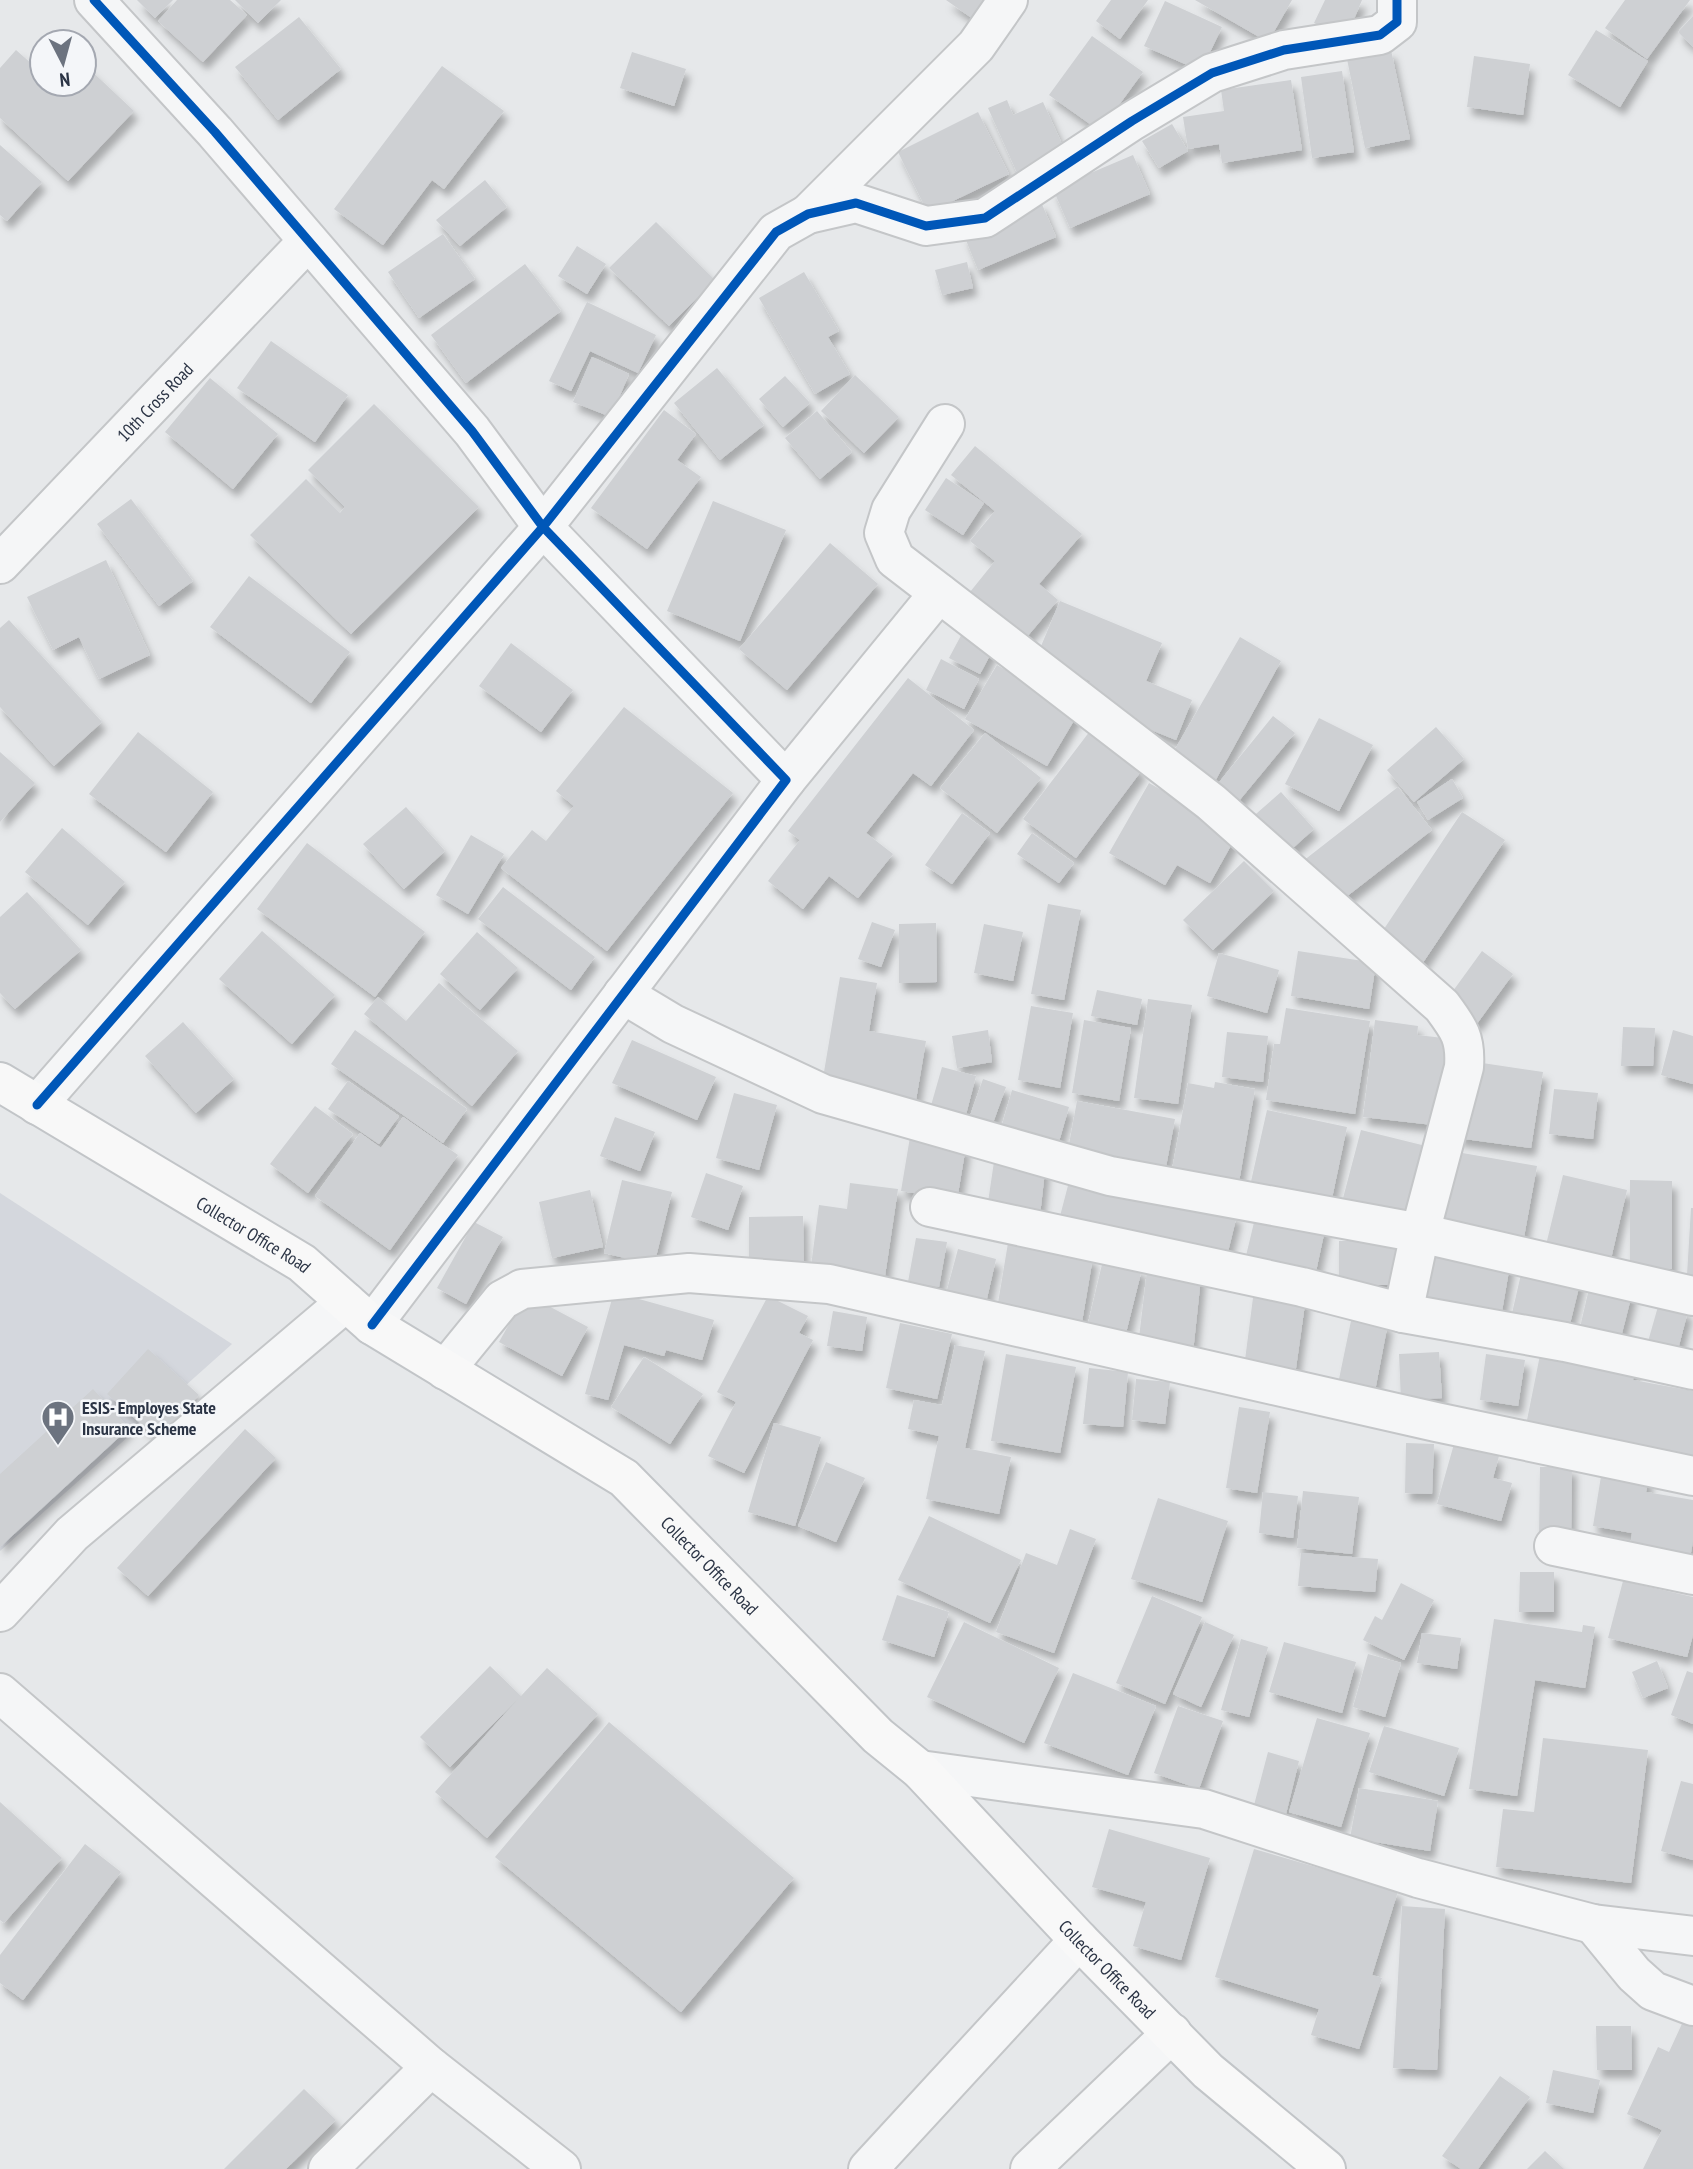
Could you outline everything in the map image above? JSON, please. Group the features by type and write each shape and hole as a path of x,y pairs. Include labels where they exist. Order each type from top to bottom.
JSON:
{"main road":[{"name":"Collector Office Road","path":"0,1082 302,1263 359,1314 445,1370 624,1478 878,1736 920,1770 1079,1940 1208,2071 1326,2169"}],"street":[{"path":"94,0 215,132 471,431 543,527 786,780"},
{"path":"37,1105 543,527 776,232 808,214 976,46 1008,0"},
{"path":"808,214 856,203 926,226 985,218 1100,142 1212,73 1284,50 1380,35 1396,22 1398,0"},
{"name":"10th Cross Road","path":"0,564 308,241"},
{"path":"945,425 891,510 884,533 895,559 1211,802 1442,1006 1456,1025 1465,1046 1464,1067 1420,1233 1403,1313"},
{"path":"0,1612 72,1534 359,1314 623,994 786,780 939,593"},
{"path":"623,994 673,1024 823,1094 1110,1176 1420,1233 1693,1296"},
{"path":"930,1207 1302,1287 1403,1313 1565,1342 1693,1370"},
{"path":"445,1370 502,1300 522,1289 689,1273 829,1284 1436,1422 1693,1476"},
{"path":"1554,1546 1693,1575"},
{"path":"0,1693 431,2067 561,2169"},
{"path":"920,1770 1204,1809 1418,1878 1593,1924 1693,1936"},
{"path":"1593,1924 1634,1974 1653,1991 1693,2006"},
{"path":"868,2169 1079,1940"},
{"path":"1030,2169 1172,2033"},
{"path":"328,2169 431,2067"}],"shaded area":[{"name":"ESIS- Employes State Insurance Scheme","path":"0,1193 232,1344 0,1551"}],"building":[{"path":"137,0 173,0 155,18"},
{"path":"177,0 230,0 247,15 203,62 158,21"},
{"path":"235,0 281,0 258,23"},
{"path":"946,0 991,0 976,21"},
{"path":"1111,0 1148,0 1120,39 1096,21"},
{"path":"1195,0 1292,0 1268,42"},
{"path":"1325,0 1362,0 1346,38 1314,23"},
{"path":"1625,0 1690,0 1647,59 1605,28"},
{"path":"1165,1 1222,27 1201,71 1144,46"},
{"path":"1693,16 1693,47 1678,32"},
{"path":"299,17 341,69 278,120 235,67"},
{"path":"1596,30 1648,61 1620,107 1568,75"},
{"path":"1092,36 1143,72 1100,131 1049,95"},
{"path":"16,50 28,61 28,98 98,98 98,77 134,111 68,181 0,118 0,68"},
{"path":"1391,50 1410,139 1365,148 1347,59"},
{"path":"632,52 686,69 674,106 620,88"},
{"path":"1474,56 1530,64 1523,115 1467,107"},
{"path":"442,66 504,111 444,189 432,180 383,245 334,209"},
{"path":"1342,71 1354,152 1312,158 1301,77"},
{"path":"1291,80 1302,150 1222,163 1219,144 1188,149 1183,117 1224,111 1221,90"},
{"path":"1007,100 1013,115 1043,102 1066,153 1018,175 988,108"},
{"path":"978,112 1009,174 928,213 898,152"},
{"path":"1172,124 1188,151 1159,168 1142,141"},
{"path":"0,145 42,182 7,221 0,215"},
{"path":"1133,155 1150,194 1070,228 1053,189"},
{"path":"485,180 507,207 460,246 436,220"},
{"path":"1041,202 1056,237 978,270 964,235"},
{"path":"656,222 715,280 669,326 609,268"},
{"path":"443,234 475,279 419,318 388,272"},
{"path":"577,246 606,264 587,294 558,276"},
{"path":"967,262 973,288 942,295 935,270"},
{"path":"525,264 561,311 466,383 431,335"},
{"path":"804,272 839,331 828,337 850,374 815,394 759,298"},
{"path":"587,302 656,335 638,373 590,351 571,391 549,381"},
{"path":"271,341 348,395 315,442 237,388"},
{"path":"592,357 629,374 611,417 573,402"},
{"path":"717,368 764,425 720,460 674,403"},
{"path":"855,375 899,417 864,453 821,411"},
{"path":"785,376 810,403 783,427 759,399"},
{"path":"210,378 278,434 233,489 165,432"},
{"path":"374,404 479,507 351,634 250,535 306,479 340,513 345,507 308,470"},
{"path":"664,410 696,434 677,460 701,477 647,549 591,508"},
{"path":"817,411 852,452 820,479 785,438"},
{"path":"975,446 1082,534 1039,584 1058,600 1026,638 970,592 995,561 970,541 995,511 951,475"},
{"path":"946,478 984,503 963,535 925,510"},
{"path":"131,499 193,581 159,606 97,524"},
{"path":"713,501 786,530 740,641 667,611"},
{"path":"830,543 878,584 787,690 739,649"},
{"path":"106,560 150,655 99,679 79,637 53,650 27,597"},
{"path":"249,576 350,652 311,703 210,627"},
{"path":"1060,601 1162,643 1146,681 1192,700 1176,740 1082,702 1090,681 1036,658"},
{"path":"9,620 102,722 54,766 0,707 0,628"},
{"path":"965,628 996,644 980,674 949,658"},
{"path":"1240,637 1281,661 1214,783 1170,758"},
{"path":"511,643 573,690 541,732 479,686"},
{"path":"941,659 979,679 964,709 926,690"},
{"path":"997,665 1079,712 1047,766 965,719"},
{"path":"908,678 974,730 931,786 913,773 866,833 893,854 858,898 829,876 803,909 768,881 800,840 788,831"},
{"path":"624,707 733,793 607,951 501,868 532,830 546,841 574,806 556,791"},
{"path":"1273,716 1295,733 1233,808 1212,791"},
{"path":"1319,718 1373,745 1339,811 1285,784"},
{"path":"1436,727 1464,759 1414,802 1387,770"},
{"path":"1090,731 1142,770 1076,858 1023,819"},
{"path":"138,732 213,792 166,852 89,794"},
{"path":"985,733 1041,778 997,833 940,788"},
{"path":"0,752 35,783 0,822"},
{"path":"1452,779 1463,798 1428,820 1417,802"},
{"path":"1149,783 1238,833 1210,883 1177,865 1165,885 1109,853"},
{"path":"1398,787 1432,830 1337,904 1303,861"},
{"path":"1281,792 1314,829 1283,857 1249,820"},
{"path":"406,807 445,851 404,889 363,844"},
{"path":"1462,812 1505,840 1416,973 1374,944"},
{"path":"962,813 990,833 952,884 925,865"},
{"path":"62,828 125,882 88,925 25,872"},
{"path":"1032,833 1074,863 1059,883 1017,854"},
{"path":"471,835 504,854 468,914 436,895"},
{"path":"307,843 425,932 375,997 257,909"},
{"path":"1244,861 1274,891 1213,950 1183,920"},
{"path":"503,887 595,957 571,990 478,919"},
{"path":"27,892 81,950 15,1009 0,993 0,917"},
{"path":"1048,904 1081,910 1064,1000 1031,994"},
{"path":"872,922 895,930 881,967 858,959"},
{"path":"936,923 937,982 899,983 899,924"},
{"path":"984,924 1023,932 1013,981 974,973"},
{"path":"262,931 335,995 292,1044 219,979"},
{"path":"477,932 518,968 480,1010 440,974"},
{"path":"1298,951 1376,963 1369,1009 1291,996"},
{"path":"1482,951 1513,974 1476,1025 1445,1002"},
{"path":"1219,953 1279,970 1267,1013 1207,996"},
{"path":"840,977 877,983 869,1031 926,1041 916,1100 822,1084"},
{"path":"439,983 518,1051 472,1106 364,1014 378,997 406,1021"},
{"path":"1097,990 1142,999 1137,1025 1091,1016"},
{"path":"1148,999 1192,1005 1178,1104 1134,1098"},
{"path":"1031,1006 1073,1013 1060,1088 1018,1080"},
{"path":"1286,1008 1370,1021 1355,1114 1266,1100 1274,1044 1280,1044"},
{"path":"1084,1020 1131,1028 1119,1101 1072,1093"},
{"path":"1375,1020 1418,1026 1417,1035 1452,1039 1442,1126 1363,1117"},
{"path":"183,1022 234,1079 196,1113 145,1056"},
{"path":"1623,1027 1655,1028 1653,1066 1621,1066"},
{"path":"355,1030 467,1109 443,1143 331,1064"},
{"path":"988,1030 992,1062 957,1068 952,1036"},
{"path":"1673,1030 1693,1036 1693,1084 1661,1075"},
{"path":"1227,1032 1268,1036 1263,1082 1222,1077"},
{"path":"632,1040 716,1077 697,1120 612,1083"},
{"path":"1469,1061 1543,1072 1531,1148 1457,1138"},
{"path":"942,1067 976,1076 963,1126 928,1116"},
{"path":"983,1079 1006,1087 989,1134 966,1127"},
{"path":"348,1081 399,1116 379,1144 328,1109"},
{"path":"1215,1082 1255,1089 1238,1188 1171,1175 1188,1083 1214,1088"},
{"path":"1554,1089 1598,1093 1593,1139 1549,1134"},
{"path":"1012,1090 1069,1107 1056,1152 999,1135"},
{"path":"734,1093 777,1105 759,1170 716,1158"},
{"path":"1077,1101 1175,1119 1165,1172 1067,1155"},
{"path":"315,1106 353,1134 308,1193 270,1164"},
{"path":"1267,1110 1347,1127 1331,1203 1250,1186"},
{"path":"403,1117 458,1155 390,1250 315,1196 360,1133 381,1148"},
{"path":"615,1117 655,1132 640,1171 600,1156"},
{"path":"1361,1130 1434,1148 1415,1221 1342,1202"},
{"path":"910,1137 966,1146 957,1200 901,1191"},
{"path":"1451,1151 1537,1166 1522,1248 1435,1232"},
{"path":"995,1155 1046,1162 1040,1215 987,1209"},
{"path":"706,1173 743,1186 728,1230 691,1217"},
{"path":"1071,1174 1237,1215 1226,1260 1059,1220"},
{"path":"1563,1175 1627,1190 1610,1263 1545,1249"},
{"path":"622,1180 672,1192 654,1265 604,1253"},
{"path":"1630,1180 1672,1181 1672,1269 1630,1269"},
{"path":"850,1183 898,1189 885,1276 811,1266 819,1205 847,1209"},
{"path":"590,1190 603,1247 552,1258 539,1202"},
{"path":"1693,1208 1693,1276 1687,1275"},
{"path":"1257,1210 1326,1225 1315,1276 1245,1260"},
{"path":"803,1216 804,1271 749,1271 749,1217"},
{"path":"474,1222 503,1237 466,1304 437,1288"},
{"path":"916,1238 947,1242 939,1287 908,1282"},
{"path":"1403,1240 1403,1285 1339,1285 1339,1241"},
{"path":"1008,1243 1093,1257 1081,1328 1027,1319 1029,1308 998,1303"},
{"path":"1436,1246 1511,1259 1501,1317 1425,1303"},
{"path":"958,1249 996,1259 985,1307 945,1297"},
{"path":"1103,1260 1142,1269 1124,1341 1086,1332"},
{"path":"1524,1261 1582,1275 1567,1336 1510,1322"},
{"path":"1148,1262 1202,1268 1193,1352 1138,1346"},
{"path":"1591,1280 1633,1290 1619,1345 1578,1336"},
{"path":"1254,1290 1306,1297 1295,1375 1244,1368"},
{"path":"614,1292 714,1320 702,1360 666,1350 664,1356 624,1345 608,1400 585,1394"},
{"path":"526,1294 588,1327 562,1376 499,1342"},
{"path":"768,1296 808,1316 799,1333 813,1340 744,1473 708,1456 736,1402 717,1392"},
{"path":"1659,1303 1688,1311 1675,1361 1645,1352"},
{"path":"833,1311 867,1317 862,1351 827,1346"},
{"path":"1352,1316 1388,1323 1375,1391 1338,1384"},
{"path":"900,1323 952,1334 937,1399 886,1388"},
{"path":"955,1345 985,1351 965,1448 1011,1457 999,1514 926,1499 939,1436 908,1429 914,1400 942,1405"},
{"path":"1542,1345 1636,1363 1633,1380 1693,1391 1693,1457 1526,1425"},
{"path":"148,1349 199,1395 158,1439 107,1394"},
{"path":"1439,1352 1442,1398 1401,1400 1399,1354"},
{"path":"1006,1354 1076,1367 1060,1453 991,1441"},
{"path":"1486,1354 1525,1360 1518,1406 1480,1400"},
{"path":"644,1357 703,1394 670,1444 611,1407"},
{"path":"1089,1368 1128,1372 1123,1427 1083,1424"},
{"path":"1136,1379 1170,1382 1165,1424 1132,1420"},
{"path":"93,1389 129,1428 0,1547 0,1474"},
{"path":"1239,1407 1270,1412 1257,1493 1226,1488"},
{"path":"774,1423 821,1437 795,1526 748,1512"},
{"path":"245,1429 276,1458 148,1596 117,1568"},
{"path":"1406,1443 1434,1444 1432,1494 1405,1493"},
{"path":"1454,1444 1499,1456 1493,1478 1512,1483 1501,1521 1437,1504"},
{"path":"826,1462 865,1478 836,1542 798,1526"},
{"path":"1540,1467 1572,1467 1571,1537 1539,1536"},
{"path":"1602,1470 1649,1477 1646,1492 1693,1500 1693,1541 1689,1564 1629,1554 1632,1533 1593,1526"},
{"path":"1303,1491 1359,1497 1352,1554 1297,1548"},
{"path":"1263,1492 1298,1496 1293,1538 1259,1533"},
{"path":"1158,1498 1228,1521 1202,1602 1131,1579"},
{"path":"929,1516 1021,1560 990,1623 898,1580"},
{"path":"1070,1529 1096,1539 1054,1653 996,1632 1026,1553 1057,1565"},
{"path":"1301,1553 1378,1559 1375,1592 1298,1586"},
{"path":"1520,1572 1554,1572 1554,1612 1519,1612"},
{"path":"1623,1581 1693,1597 1693,1635 1687,1657 1608,1638"},
{"path":"1401,1583 1434,1600 1404,1660 1363,1640 1375,1616 1382,1620"},
{"path":"897,1595 949,1612 934,1657 882,1640"},
{"path":"1152,1596 1202,1617 1165,1704 1116,1683"},
{"path":"1494,1619 1582,1632 1583,1625 1595,1627 1585,1688 1535,1680 1517,1796 1469,1789"},
{"path":"964,1622 1059,1668 1024,1743 927,1697"},
{"path":"1205,1622 1234,1635 1201,1707 1173,1694"},
{"path":"1422,1633 1461,1638 1457,1669 1417,1663"},
{"path":"1241,1639 1268,1647 1249,1717 1221,1710"},
{"path":"1284,1642 1356,1662 1342,1713 1269,1692"},
{"path":"1368,1654 1401,1663 1385,1717 1353,1707"},
{"path":"1657,1661 1668,1688 1643,1698 1632,1672"},
{"path":"490,1666 521,1696 547,1668 598,1714 487,1838 435,1792 518,1699 450,1767 420,1737"},
{"path":"1687,1671 1693,1673 1693,1724 1671,1715"},
{"path":"1073,1673 1156,1706 1128,1775 1044,1743"},
{"path":"1178,1706 1223,1721 1199,1789 1154,1773"},
{"path":"1317,1718 1370,1733 1341,1827 1289,1812"},
{"path":"609,1722 794,1878 681,2012 495,1857"},
{"path":"1384,1726 1459,1748 1444,1796 1369,1772"},
{"path":"1543,1738 1648,1750 1631,1883 1496,1867 1503,1809 1534,1812"},
{"path":"1268,1752 1299,1761 1285,1818 1253,1809"},
{"path":"1681,1781 1693,1784 1693,1860 1661,1851"},
{"path":"1359,1788 1438,1801 1430,1851 1350,1838"},
{"path":"0,1802 62,1858 4,1923 0,1920"},
{"path":"1109,1829 1210,1858 1181,1960 1133,1946 1146,1902 1092,1887"},
{"path":"85,1844 121,1872 23,2000 0,1983 0,1955"},
{"path":"1254,1849 1398,1891 1372,1975 1382,1978 1359,2049 1311,2035 1319,2009 1215,1977"},
{"path":"1402,1906 1445,1909 1437,2070 1393,2068"},
{"path":"1686,2015 1693,2019 1693,2169 1643,2169 1662,2130 1627,2114 1658,2047 1669,2052"},
{"path":"1596,2026 1631,2026 1632,2070 1597,2070"},
{"path":"1553,2070 1600,2080 1593,2113 1546,2103"},
{"path":"1500,2076 1530,2097 1478,2169 1461,2169 1442,2156"},
{"path":"304,2089 336,2120 286,2169 224,2169"},
{"path":"1545,2151 1564,2169 1527,2169"}],"cycle path":[{"path":"94,0 215,132 472,431 543,527 786,780 372,1325"},
{"path":"37,1105 543,527 776,232 808,214 856,203 926,226 985,218 1132,121 1212,73 1284,50 1380,35 1397,22 1397,0"}],"place":[{"name":"ESIS- Employes State Insurance Scheme","path":"58,1447"}]}
